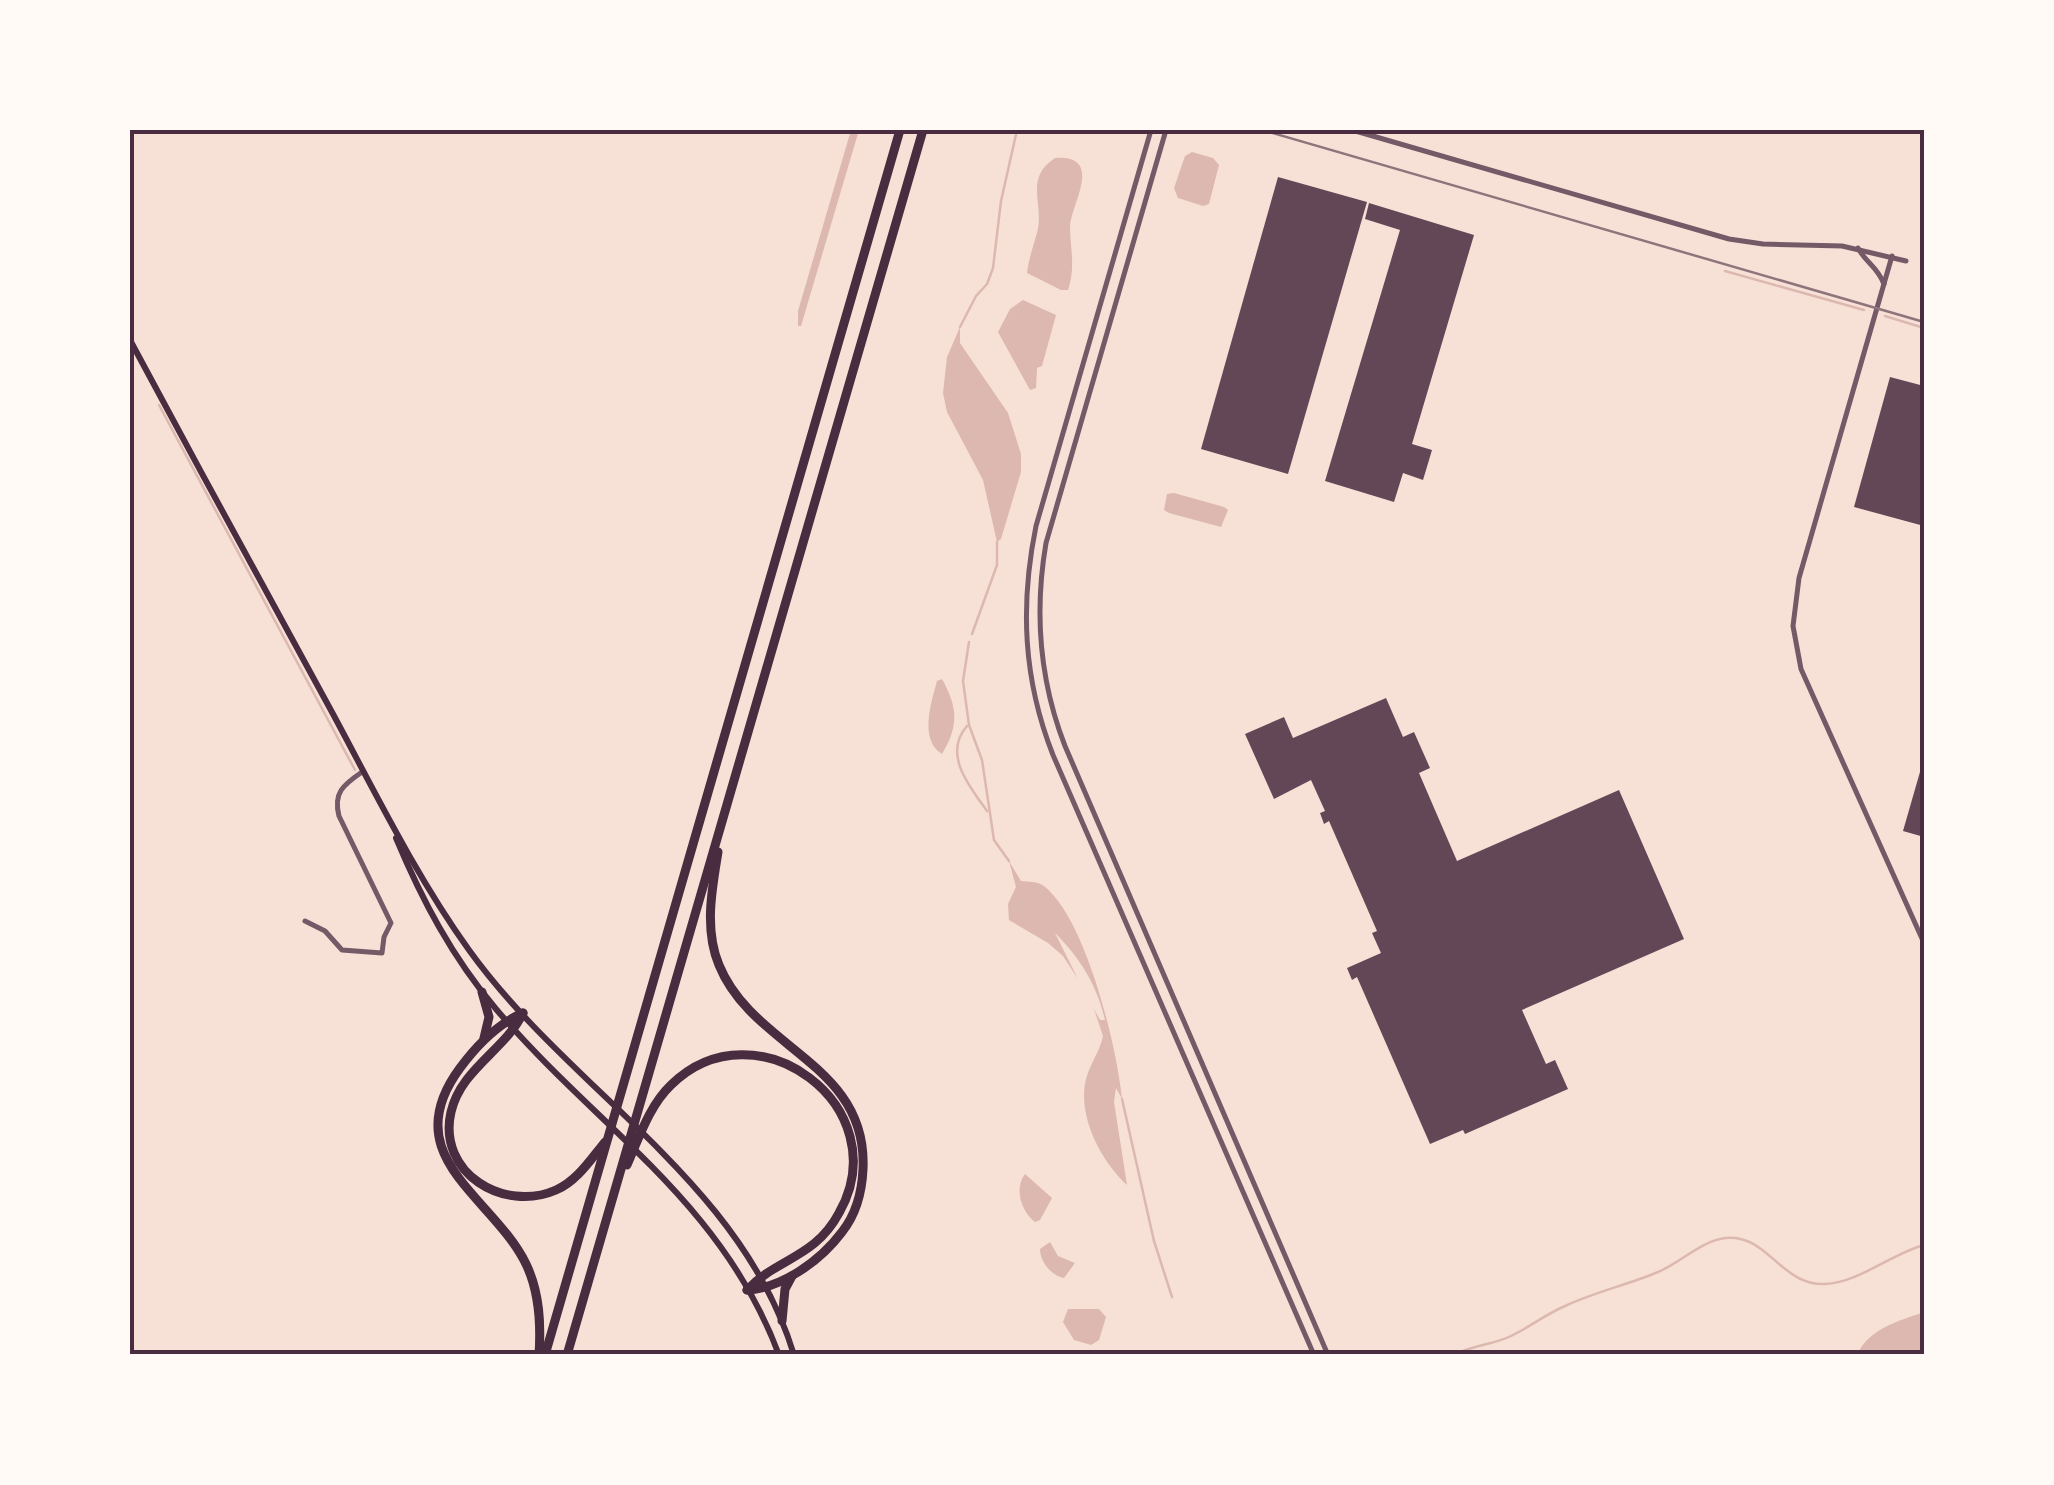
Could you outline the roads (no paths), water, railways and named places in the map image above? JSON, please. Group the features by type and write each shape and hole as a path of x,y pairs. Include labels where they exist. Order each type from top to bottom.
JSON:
{"highway":[{"path":"542,1355 900,130"},
{"path":"567,1355 922,130"},
{"path":"726,808 710,900 718,964 744,1007 842,1092 863,1147 862,1187 848,1224 833,1244 767,1289 748,1290"},
{"path":"482,992 489,1017 483,1041"},
{"path":"523,1013 515,1029 470,1076 450,1114 453,1149 474,1181 496,1194 518,1198 543,1195 568,1183 608,1138"},
{"path":"523,1013 506,1020 483,1041 449,1084 440,1108 440,1140 455,1176 511,1239 528,1267 539,1314 542,1355"},
{"path":"614,1195 655,1104 678,1078 711,1060 761,1056 792,1066 820,1085 843,1116 852,1142 853,1174 840,1212 822,1238 796,1258 760,1277 748,1290"},
{"path":"782,1321 785,1289 794,1274"}],"main road":[{"path":"130,340 387,818 468,949 523,1013 664,1154 727,1225 767,1289 794,1355"},
{"path":"387,818 435,922 482,992 657,1171 708,1229 748,1290 778,1355"}],"street":[{"path":"1151,130 1036,526 1027,576 1026,648 1041,721 1053,755 1314,1355"},
{"path":"1166,130 1046,543 1038,604 1040,644 1049,700 1065,746 1328,1355"},
{"path":"1352,130 1729,239 1763,244 1828,244 1906,261"},
{"path":"1858,248 1862,257 1875,265 1884,284"},
{"path":"1892,256 1798,578 1794,626 1802,669 1924,944"},
{"path":"304,921 325,931 342,950 382,953 384,936 391,924 339,816 336,801 341,788 362,772"}],"waterway":[{"path":"960,327 993,268 1001,201 1017,130"},
{"path":"1725,271 1864,310"},
{"path":"1885,316 1924,328"},
{"path":"159,405 355,770"},
{"path":"972,634 997,565 997,542"},
{"path":"969,642 963,681 969,725 982,760 994,840 1009,861"},
{"path":"967,726 960,737 958,759 987,811"},
{"path":"1122,1099 1154,1241 1172,1297"},
{"path":"1454,1355 1504,1339 1576,1301 1658,1272 1716,1240 1752,1243 1797,1277 1825,1284 1850,1279 1924,1245"}],"railway":[{"path":"1262,130 1924,322"}]}
